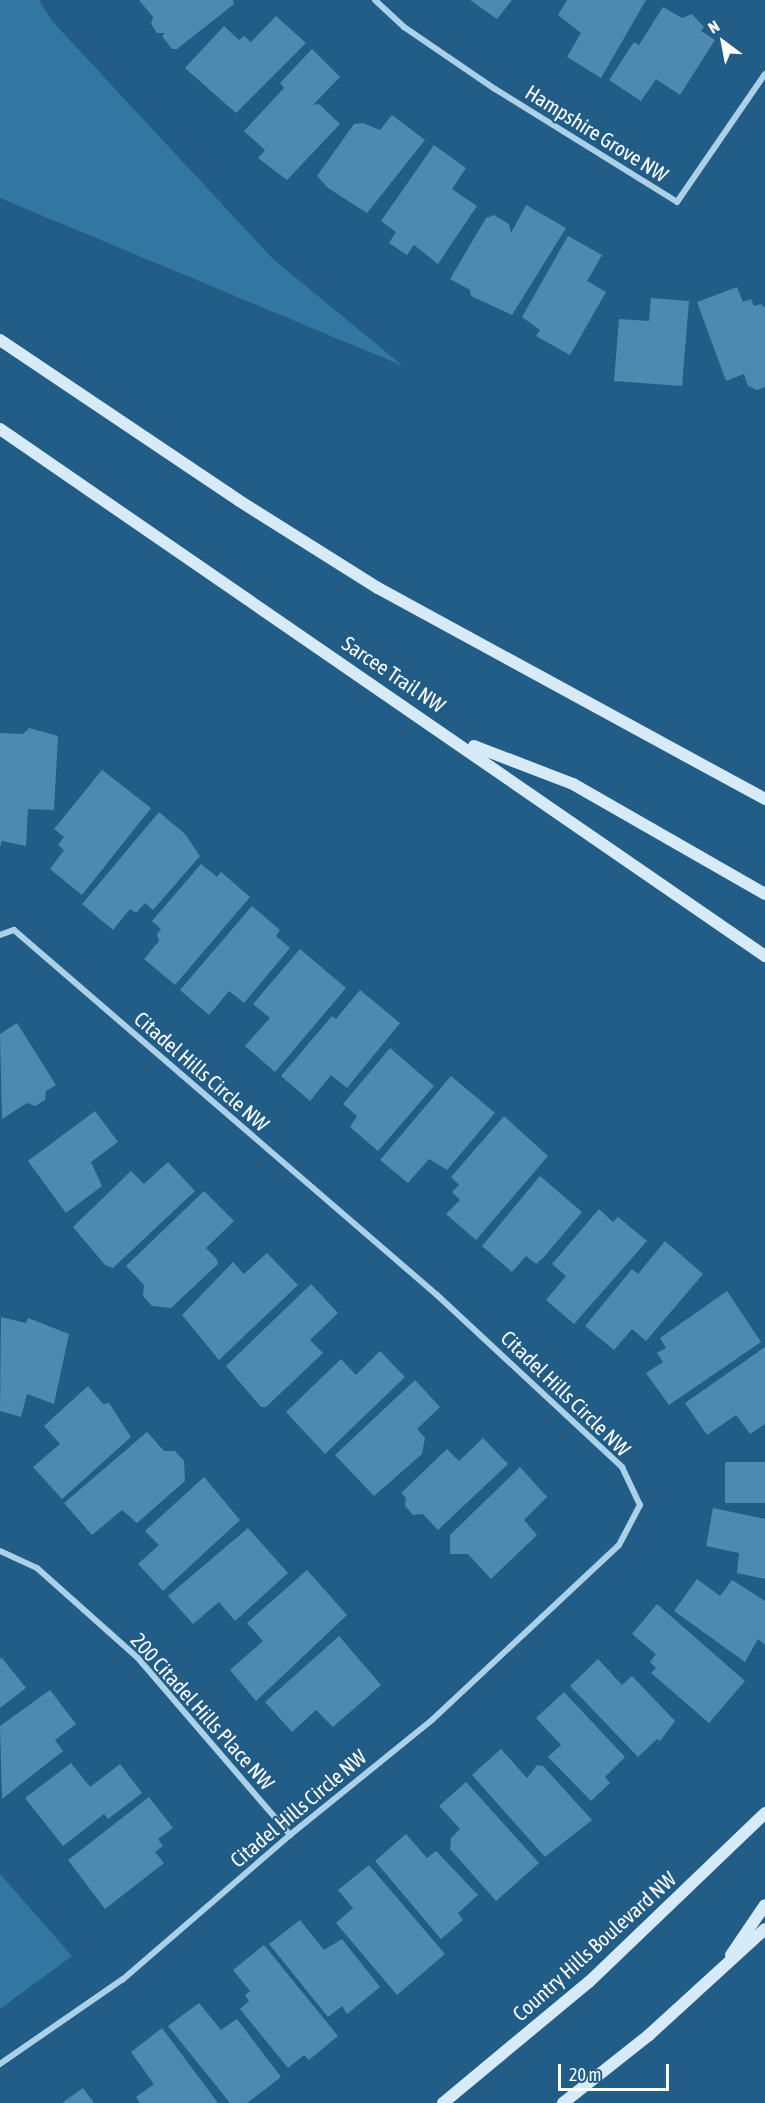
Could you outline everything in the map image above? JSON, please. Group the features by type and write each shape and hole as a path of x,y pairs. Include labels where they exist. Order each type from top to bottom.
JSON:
{"main road":[{"path":"0,340 238,500 378,588 765,799"},
{"name":"Sarcee Trail NW","path":"0,429 456,739 765,956"},
{"path":"456,739 573,784 765,894"},
{"name":"Country Hills Boulevard NW","path":"443,2103 589,1982 765,1813"},
{"path":"716,1976 765,1905"},
{"path":"563,2103 716,1976 765,1929"}],"street":[{"name":"Hampshire Grove NW","path":"375,0 404,27 495,89 677,202 765,74"},
{"name":"Citadel Hills Circle NW","path":"0,935 14,930 445,1303 622,1467 640,1505 620,1545 432,1720 290,1835 123,1979 0,2064"},
{"name":"200 Citadel Hills Place NW","path":"0,1551 37,1568 137,1657 290,1835"}],"shaded area":[{"path":"0,0 39,0 52,21 273,259 403,366 0,198"},
{"path":"0,1874 72,1956 0,2009"}],"building":[{"path":"139,0 233,0 234,4 177,49 172,49 162,36 165,33 157,33 151,24 153,17"},
{"path":"470,0 512,0 497,19"},
{"path":"567,0 646,0 601,78 567,57 581,33 558,15"},
{"path":"663,7 682,18 692,14 704,27 701,31 715,40 680,95 656,79 641,101 609,80 634,42 639,45"},
{"path":"276,16 306,43 236,113 185,68 224,26 239,40 244,36 251,42"},
{"path":"312,49 340,77 313,105 319,104 340,124 287,180 258,158 265,150 244,131 284,88 280,83"},
{"path":"392,115 425,140 367,213 328,188 317,176 354,124 363,123 380,130"},
{"path":"434,145 466,168 452,189 477,206 438,264 414,245 407,255 389,243 396,232 381,221"},
{"path":"526,205 566,228 512,315 471,296 470,290 450,279 486,218 494,215 509,224 511,233"},
{"path":"568,236 602,255 587,281 606,292 570,355 536,336 540,330 522,317"},
{"path":"737,287 743,302 751,299 754,306 761,304 765,308 765,387 757,390 748,386 744,374 726,381 697,302"},
{"path":"651,298 689,301 682,386 614,381 619,319 649,321"},
{"path":"29,728 58,736 54,810 28,809 26,846 2,841 0,847 0,733 23,734"},
{"path":"102,770 151,808 82,895 50,869 64,850 58,845 64,837 54,829"},
{"path":"159,812 185,834 200,856 153,910 145,903 136,913 130,909 113,930 82,904"},
{"path":"201,864 217,877 221,872 250,897 175,985 144,959 159,941 157,934 161,929 152,921"},
{"path":"252,906 280,930 276,936 290,948 244,1003 229,991 209,1015 180,990"},
{"path":"300,949 346,988 275,1072 245,1046 270,1018 253,1004"},
{"path":"360,990 400,1023 347,1088 331,1075 310,1101 281,1076 332,1016 336,1019"},
{"path":"17,1023 56,1085 46,1091 45,1100 35,1106 27,1103 2,1119 0,1034"},
{"path":"390,1048 434,1086 378,1151 350,1127 357,1116 343,1104"},
{"path":"451,1076 495,1113 447,1170 429,1159 408,1183 380,1160"},
{"path":"95,1111 118,1142 91,1162 102,1186 66,1213 28,1161"},
{"path":"504,1116 548,1156 476,1240 446,1214 460,1200 452,1192 459,1185 451,1177"},
{"path":"168,1162 195,1191 113,1268 105,1265 73,1227 131,1171 144,1184"},
{"path":"540,1176 582,1212 536,1264 526,1256 512,1272 482,1246"},
{"path":"204,1191 234,1221 206,1248 217,1259 218,1264 171,1308 152,1306 143,1296 144,1285 126,1266"},
{"path":"599,1209 613,1222 618,1217 647,1241 574,1324 546,1300 566,1276 552,1264"},
{"path":"665,1241 703,1274 646,1341 632,1329 614,1350 585,1326 632,1269 638,1274"},
{"path":"267,1253 298,1285 219,1360 182,1315 233,1262 244,1274"},
{"path":"311,1284 338,1313 310,1340 323,1353 266,1407 261,1407 226,1366"},
{"path":"727,1291 761,1342 669,1405 646,1373 663,1362 657,1353 666,1348 660,1338"},
{"path":"1,1317 26,1323 28,1318 69,1334 54,1404 27,1394 21,1417 0,1411"},
{"path":"765,1347 765,1424 750,1434 736,1415 707,1435 685,1403"},
{"path":"380,1351 405,1377 325,1454 286,1412 341,1359 356,1375"},
{"path":"415,1380 440,1407 417,1429 425,1438 422,1454 374,1496 335,1455"},
{"path":"88,1386 103,1404 109,1403 131,1437 62,1499 33,1467 60,1444 44,1426"},
{"path":"147,1432 164,1451 175,1451 184,1461 185,1481 137,1523 122,1510 92,1535 64,1503"},
{"path":"483,1438 508,1464 438,1530 423,1514 413,1515 405,1506 406,1498 401,1493 447,1449 459,1461"},
{"path":"725,1462 765,1462 765,1503 725,1503"},
{"path":"520,1467 547,1497 524,1520 537,1535 491,1579 468,1554 450,1554 450,1535"},
{"path":"204,1477 240,1520 163,1591 138,1564 159,1545 145,1531"},
{"path":"713,1508 765,1519 765,1579 737,1573 739,1553 706,1546"},
{"path":"248,1528 288,1573 235,1621 219,1602 193,1624 168,1596"},
{"path":"307,1570 347,1615 256,1701 230,1670 263,1641 247,1623"},
{"path":"697,1579 720,1596 732,1580 765,1601 765,1645 758,1639 745,1662 674,1611"},
{"path":"657,1604 745,1681 709,1723 651,1673 656,1668 650,1662 656,1654 632,1634"},
{"path":"339,1636 381,1685 333,1727 316,1710 292,1732 265,1702"},
{"path":"2,1658 26,1688 0,1708 0,1659"},
{"path":"598,1659 622,1685 632,1676 675,1721 660,1741 657,1739 638,1757 570,1686"},
{"path":"50,1690 76,1724 55,1740 63,1751 2,1799 0,1726"},
{"path":"564,1692 625,1757 605,1777 610,1783 591,1801 548,1757 561,1745 536,1718"},
{"path":"501,1749 527,1778 537,1765 543,1766 592,1820 545,1857 472,1775"},
{"path":"71,1763 90,1787 120,1764 142,1793 108,1819 104,1814 63,1846 25,1798"},
{"path":"466,1782 539,1863 496,1901 450,1849 451,1838 460,1829 439,1806"},
{"path":"149,1797 173,1828 158,1839 163,1846 155,1852 164,1863 105,1909 68,1860"},
{"path":"406,1834 427,1858 436,1851 478,1895 458,1913 463,1920 441,1939 375,1861"},
{"path":"369,1865 445,1954 397,1995 336,1923 353,1908 338,1890"},
{"path":"300,1920 324,1950 342,1939 380,1987 347,2014 342,2006 328,2017 269,1944"},
{"path":"264,1945 338,2036 309,2060 304,2055 288,2068 240,2009 249,2001 245,1995 250,1991 233,1970"},
{"path":"199,2003 221,2030 237,2019 281,2077 247,2103 230,2103 168,2026"},
{"path":"162,2028 218,2103 140,2103 136,2097 154,2084 131,2052"},
{"path":"83,2088 94,2103 62,2103"}]}
